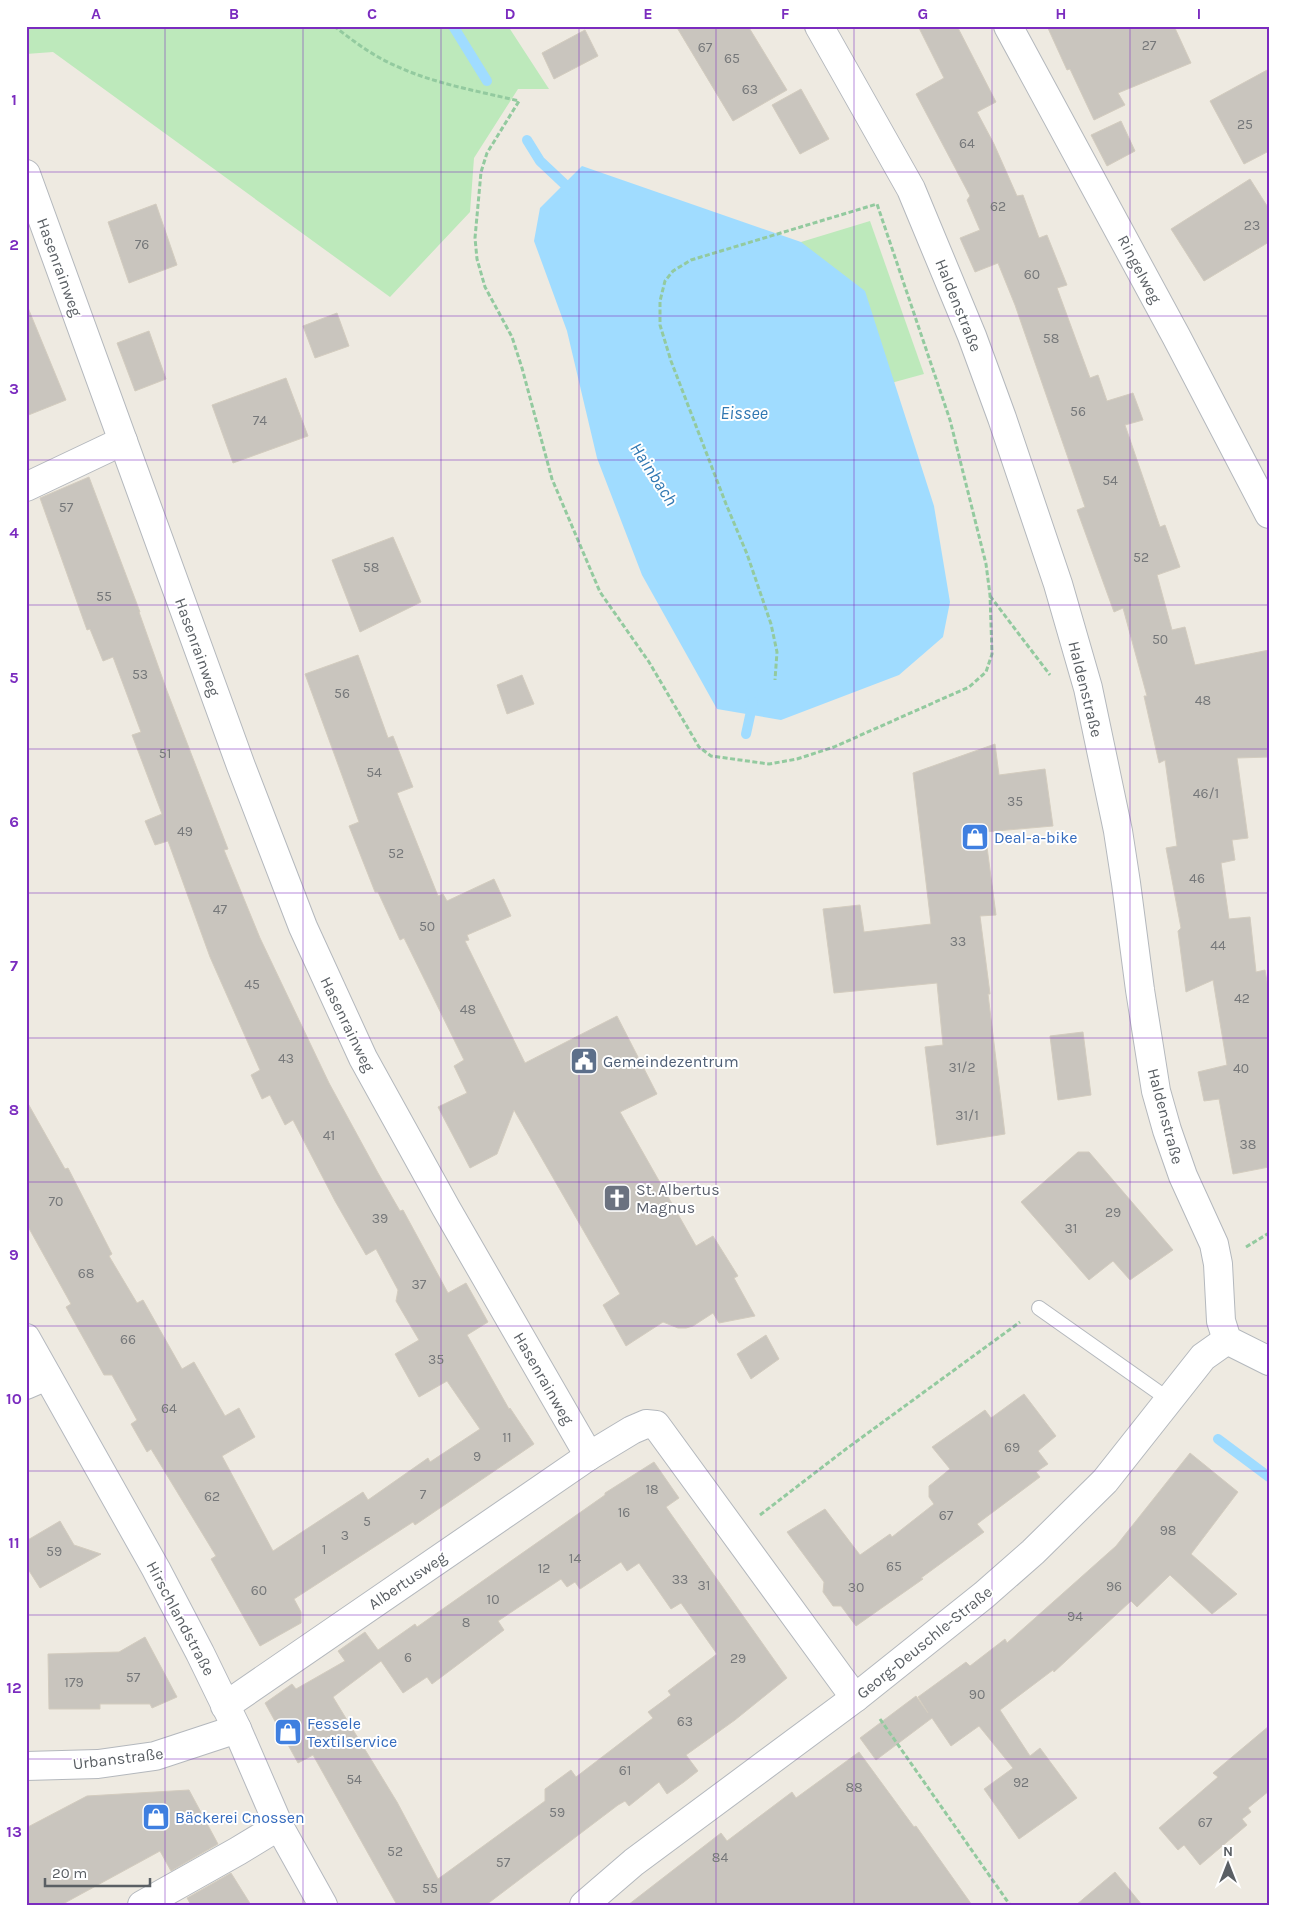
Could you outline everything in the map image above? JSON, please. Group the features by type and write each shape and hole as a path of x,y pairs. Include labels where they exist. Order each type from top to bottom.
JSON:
{"street":[{"name":"Haldenstraße","path":"819,26 911,189 972,336 1044,542 1088,688 1118,831 1156,1091 1183,1176 1214,1244 1218,1264 1221,1321 1226,1340"},
{"name":"Ringelweg","path":"1008,26 1176,336 1269,514"},
{"name":"Hasenrainweg","path":"26,174 248,784 303,927 363,1058 589,1456"},
{"path":"26,487 123,441"},
{"name":"Hirschlandstraße","path":"26,1338 37,1381 156,1569 231,1717 279,1826 323,1905"},
{"path":"1226,1340 1269,1361"},
{"name":"Georg-Deuschle-Straße","path":"584,1905 634,1862 855,1698 984,1595 1072,1516 1138,1440 1168,1398 1203,1357 1226,1340"},
{"path":"589,1456 639,1427 646,1424 656,1425 855,1698"},
{"name":"Albertusweg","path":"231,1717 589,1456"},
{"name":"Urbanstraße","path":"26,1766 98,1764 155,1756 231,1717"},
{"path":"142,1905 279,1826"}],"lane":[{"path":"1039,1308 1168,1398"}],"path":[{"path":"334,26 374,55 396,66 436,81 519,101 487,153 481,172 475,238 477,259 485,287 512,337 552,480 600,592 649,662 699,747 711,756 769,764 797,759 834,747 969,687 986,672 992,654 990,595 986,564 950,420 877,204 691,260 673,271 665,280 660,301 660,325 671,361 726,504 748,554 770,624 778,652 775,680"},
{"path":"990,595 1052,677 1088,688"},
{"path":"736,1534 846,1449 1039,1308"},
{"path":"855,1698 875,1713 1010,1905"}],"green space":[{"path":"26,26 508,26 549,89 518,89 474,158 470,212 390,297 53,52 26,54"},
{"path":"870,221 924,374 748,422 801,242"}],"water":[{"name":"Eissee","path":"582,166 801,242 865,291 934,506 950,602 943,637 899,675 781,720 717,709 642,575 597,458 567,331 534,241 540,208"}],"building":[{"path":"676,26 748,26 787,90 733,121"},
{"path":"918,26 957,26 996,102 977,112 994,144 1017,196 1023,195 1039,238 1047,235 1067,285 1057,288 1090,378 1098,375 1107,401 1133,393 1143,420 1125,425 1160,527 1165,525 1180,567 1157,575 1172,630 1185,627 1195,665 1269,650 1269,757 1237,758 1248,838 1232,840 1235,860 1221,863 1229,919 1250,917 1256,972 1265,970 1269,993 1269,1167 1233,1174 1219,1099 1204,1101 1198,1072 1227,1065 1213,980 1186,992 1178,931 1181,928 1166,848 1177,846 1165,760 1159,763 1144,696 1147,696 1123,608 1114,612 1077,510 1085,507 1015,305 998,263 975,272 960,238 980,230 967,200 970,196 916,94 944,78"},
{"path":"1047,26 1174,26 1191,63 1118,93 1125,105 1094,120 1070,69 1067,70"},
{"path":"585,30 598,56 554,79 542,53"},
{"path":"1269,69 1269,151 1244,164 1210,101"},
{"path":"801,89 829,139 800,154 772,105"},
{"path":"1121,121 1135,151 1107,166 1091,135"},
{"path":"1250,179 1269,209 1269,242 1204,281 1171,229"},
{"path":"156,204 177,265 129,283 108,222"},
{"path":"26,303 66,400 26,416"},
{"path":"337,313 349,346 315,358 303,326"},
{"path":"149,331 166,379 135,391 117,343"},
{"path":"286,378 308,436 233,463 212,405"},
{"path":"89,477 140,612 167,691 228,849 224,850 260,938 329,1083 400,1211 403,1210 448,1293 466,1283 488,1322 467,1335 509,1409 534,1444 415,1525 413,1522 294,1599 301,1612 301,1623 260,1646 211,1559 216,1556 151,1449 147,1452 131,1424 137,1420 112,1375 104,1375 66,1307 71,1304 26,1223 26,1100 65,1169 68,1168 112,1254 109,1256 137,1303 143,1300 182,1369 194,1362 225,1416 239,1408 255,1437 222,1456 273,1551 363,1492 368,1500 428,1458 430,1462 480,1429 447,1381 419,1397 395,1354 419,1340 396,1301 398,1290 376,1249 366,1255 335,1201 293,1120 285,1125 270,1095 262,1099 251,1075 260,1070 210,957 168,841 155,845 145,821 162,814 132,735 141,732 113,657 103,661 90,629 87,630 40,498"},
{"path":"393,537 421,602 360,632 332,560"},
{"path":"358,655 388,738 393,736 413,787 397,793 438,896 443,894 447,901 494,879 511,916 467,935 469,940 465,941 525,1063 617,1016 657,1094 620,1112 696,1246 713,1236 738,1276 734,1278 755,1316 719,1323 713,1313 693,1326 686,1328 678,1328 663,1322 626,1346 603,1305 620,1294 514,1110 497,1154 470,1168 438,1107 467,1093 454,1066 464,1060 404,938 400,940 378,892 375,892 349,826 359,822 305,674"},
{"path":"522,675 534,704 507,714 497,685"},
{"path":"995,744 999,775 1045,769 1053,826 985,832 996,915 980,916 1005,1134 937,1145 925,1047 943,1045 937,983 834,993 823,909 860,905 864,932 931,924 913,773"},
{"path":"1083,1032 1091,1095 1058,1100 1050,1036"},
{"path":"1078,1152 1089,1152 1173,1250 1130,1280 1113,1261 1089,1280 1021,1202"},
{"path":"766,1335 779,1359 751,1379 737,1354"},
{"path":"1024,1394 1056,1436 1038,1451 1048,1464 1036,1472 1040,1477 977,1524 984,1532 921,1578 923,1579 856,1626 841,1606 833,1606 823,1592 824,1582 787,1532 825,1509 860,1555 890,1534 892,1537 934,1504 929,1497 929,1486 950,1469 932,1447 985,1410 991,1418"},
{"path":"1190,1453 1238,1492 1191,1554 1237,1594 1212,1614 1170,1575 1137,1607 1131,1601 1054,1672 1053,1670 1000,1710 1030,1756 1040,1748 1077,1798 1019,1839 984,1789 1013,1768 979,1726 951,1746 932,1718 876,1760 860,1738 916,1696 928,1713 918,1697 966,1662 970,1666 1005,1639 1007,1643 1116,1546"},
{"path":"654,1462 679,1498 666,1507 787,1678 735,1720 686,1755 698,1771 684,1782 667,1794 659,1782 629,1806 625,1801 618,1805 486,1905 397,1905 313,1755 298,1763 265,1703 292,1684 296,1689 345,1661 338,1651 365,1632 378,1650 415,1624 417,1627 605,1495 605,1493","holes":["621,1562 627,1571 639,1563 671,1609 681,1603 717,1654 668,1691 671,1695 648,1712 653,1718 576,1777 571,1770 545,1789 545,1801 438,1879 397,1802 333,1697 381,1661 403,1693 427,1677 432,1684 504,1630 498,1621 561,1579 567,1587 575,1582 580,1589"]},
{"path":"60,1521 74,1545 101,1554 40,1588 26,1566 26,1541"},
{"path":"145,1637 177,1697 152,1708 150,1704 100,1704 100,1709 49,1709 48,1654 119,1652"},
{"path":"1269,1726 1269,1791 1248,1808 1251,1812 1242,1819 1247,1825 1200,1865 1184,1845 1178,1850 1159,1828 1218,1777 1213,1773"},
{"path":"859,1752 914,1827 916,1826 972,1905 628,1905 721,1833 727,1841 792,1792 796,1798"},
{"path":"189,1790 218,1844 171,1871 160,1851 61,1905 26,1905 26,1828 87,1796"},
{"path":"1115,1872 1142,1905 1076,1905"},
{"path":"231,1873 251,1905 191,1905 187,1898"}],"waterway":[{"name":"Hainbach","path":"453,26 487,81"},
{"name":"Hainbach","path":"527,140 540,161 574,193"},
{"name":"Hainbach","path":"746,734 753,702"},
{"name":"Hainbach","path":"1218,1439 1269,1477"}],"place":[{"name":"Deal-a-bike","path":"975,837"},
{"name":"Gemeindezentrum","path":"584,1061"},
{"name":"St. Albertus Magnus","path":"617,1198"},
{"name":"Fessele Textilservice","path":"288,1732"},
{"name":"Bäckerei Cnossen","path":"156,1817"}]}
